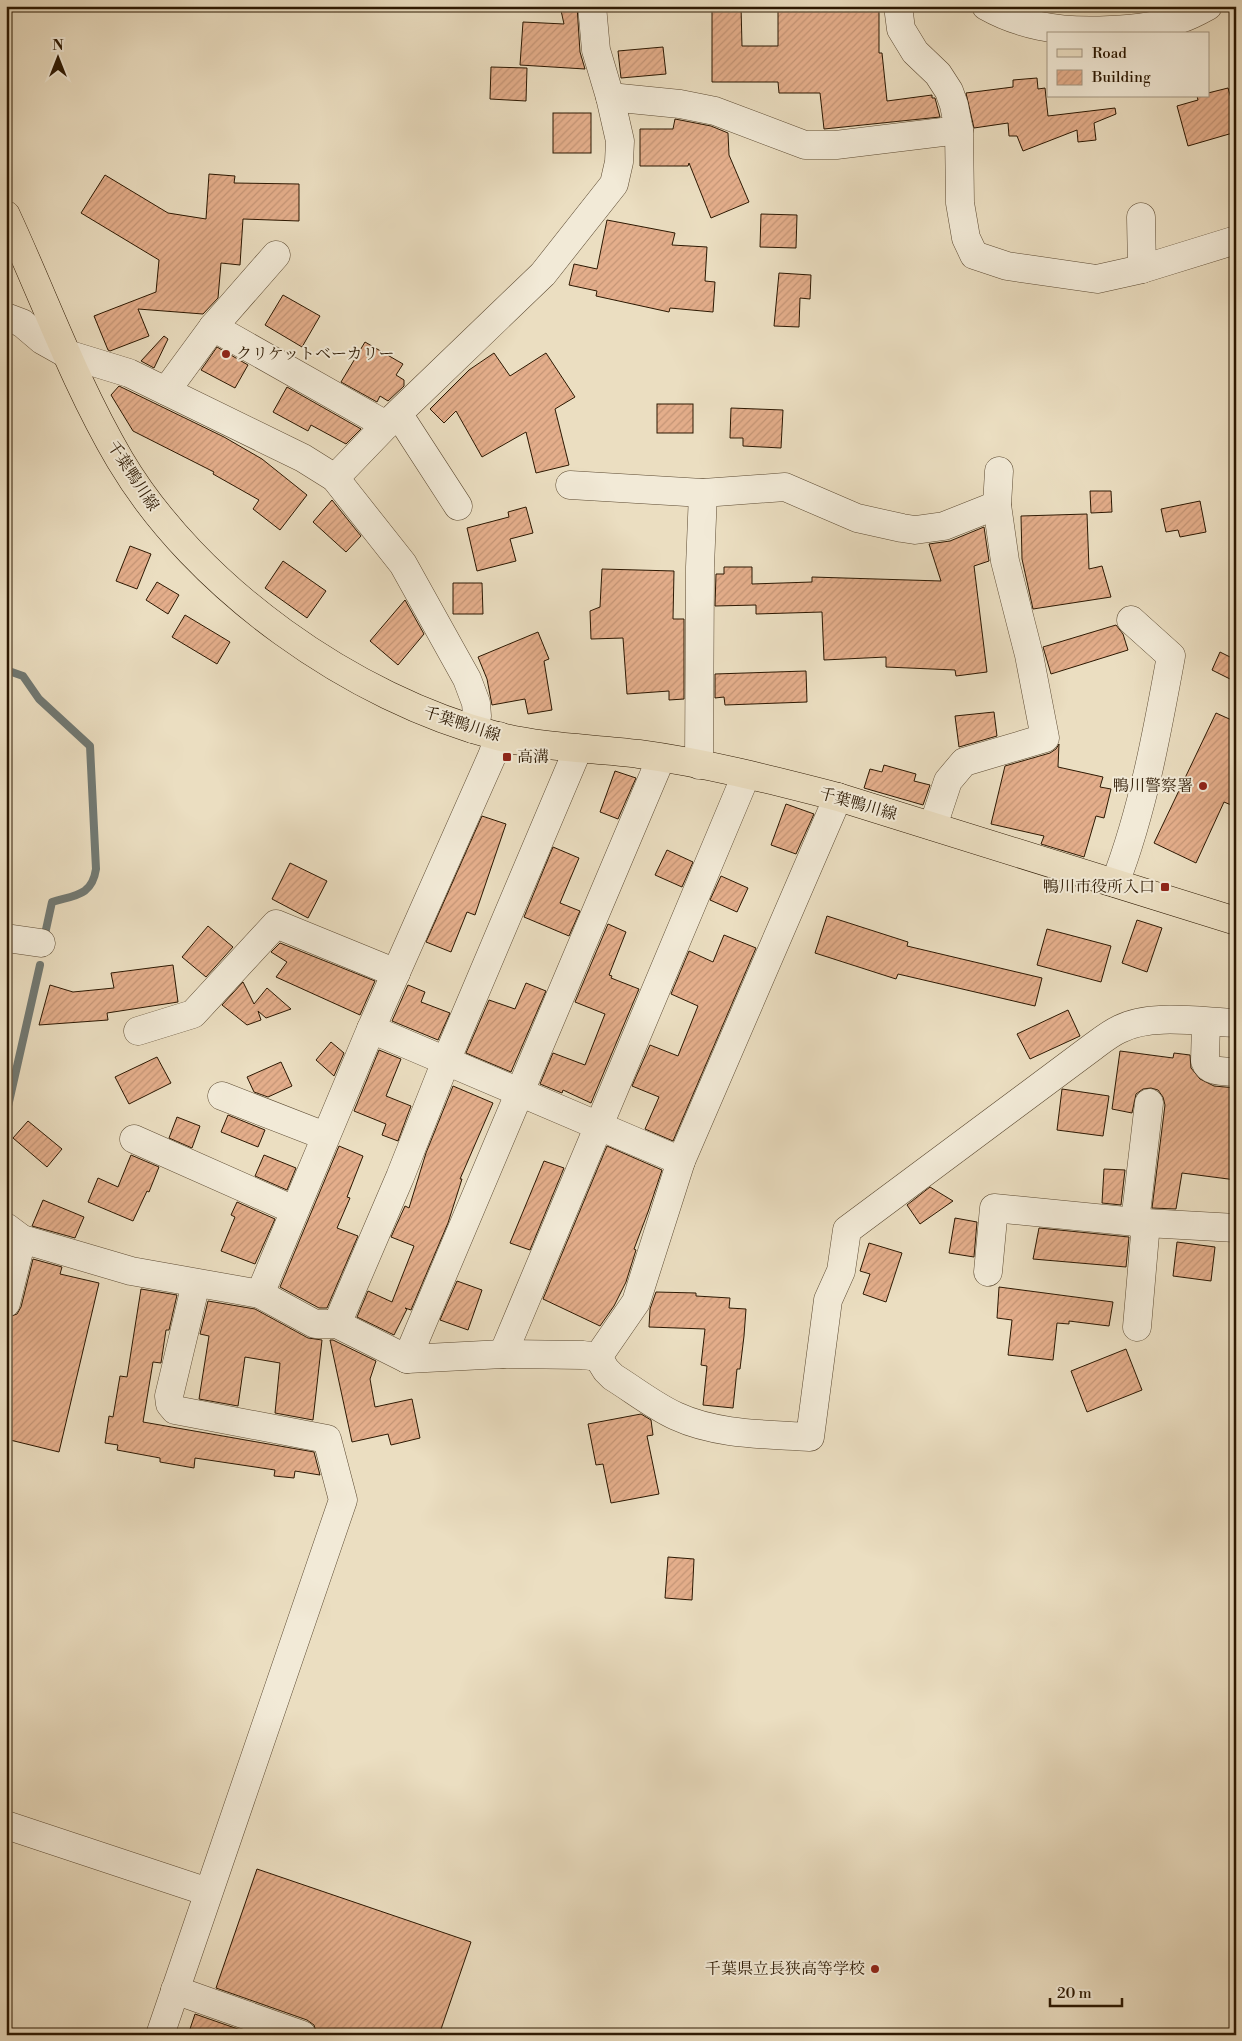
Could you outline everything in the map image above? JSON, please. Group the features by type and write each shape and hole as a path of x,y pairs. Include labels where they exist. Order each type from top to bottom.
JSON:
{"main road":[{"name":"千葉鴨川線","path":"6,215 66,354 120,460 152,506 194,556 235,594 282,631 330,662 402,702 449,722 473,729 549,746 699,764 838,797 1236,921"}],"street":[{"path":"335,478 543,274 614,184 619,162 620,141 610,97 596,50 592,6"},
{"path":"898,6 901,29 914,52 938,74 949,91 959,130 960,203 966,238 974,255 1007,266 1097,279 1142,269 1236,240"},
{"path":"986,6 998,13 1040,26 1072,30 1150,27 1181,19 1208,6"},
{"path":"610,97 680,104 715,111 805,145 836,145 959,130"},
{"path":"1141,217 1142,269"},
{"path":"166,391 213,328 276,255"},
{"path":"6,317 22,324 42,340 66,354 129,373 303,458 335,478 403,564 467,679 476,703 473,729"},
{"path":"213,328 392,420 458,506"},
{"path":"933,826 948,781 964,762 1044,738 1029,655 1005,561 997,505 999,471"},
{"path":"570,485 703,493 785,487 857,518 916,530 944,526 997,505"},
{"path":"699,764 700,567 703,493"},
{"path":"1114,883 1129,846 1141,803 1171,656 1131,620"},
{"path":"260,1294 325,1136 492,756 499,736"},
{"path":"336,1324 400,1177 446,1061 578,749"},
{"path":"407,1359 661,758"},
{"path":"503,1354 746,775"},
{"path":"598,1357 636,1302 681,1161 838,797"},
{"path":"138,1031 193,1014 276,924 396,973"},
{"path":"6,938 41,943"},
{"path":"598,1357 606,1370 614,1377 676,1416 711,1428 810,1437 828,1300 841,1271 848,1230 1120,1028 1138,1022 1160,1020 1236,1023"},
{"path":"1206,1022 1205,1061 1207,1067 1236,1072"},
{"path":"371,1029 681,1161"},
{"path":"222,1096 325,1136"},
{"path":"1137,1327 1140,1222 1149,1103"},
{"path":"134,1139 294,1210"},
{"path":"988,1272 994,1208 1140,1222 1236,1228"},
{"path":"6,1302 14,1233 131,1271 260,1294 315,1324 336,1324 407,1359 503,1354 584,1355 598,1357"},
{"path":"160,2035 343,1500 327,1439 176,1410 170,1404 168,1396 196,1283"},
{"path":"6,1825 208,1892"},
{"path":"175,1990 302,2035"}],"building":[{"path":"560,6 577,6 580,52 585,69 520,65 523,22 564,24"},
{"path":"712,6 741,6 742,46 778,46 778,6 879,6 879,53 882,53 887,101 932,95 932,98 935,98 940,117 824,129 820,93 779,93 778,82 712,82"},
{"path":"663,47 666,74 621,78 618,51"},
{"path":"491,67 527,68 526,101 490,99"},
{"path":"1037,78 1038,89 1045,88 1048,116 1115,108 1116,114 1094,123 1096,140 1078,142 1077,130 1023,151 1017,136 1009,136 1008,123 974,128 966,93 1013,87 1013,80"},
{"path":"1228,88 1236,115 1236,132 1188,146 1177,106 1198,100 1198,98 1210,98 1210,92"},
{"path":"553,113 591,113 591,153 553,153"},
{"path":"675,119 711,126 728,133 729,155 749,202 711,218 689,163 688,166 640,166 640,129 673,129"},
{"path":"209,174 235,176 234,183 299,184 299,221 243,219 240,265 221,263 218,298 203,314 138,309 149,336 110,351 108,350 94,316 156,292 159,260 81,213 105,175 168,213 206,219"},
{"path":"761,214 797,215 796,248 760,247"},
{"path":"607,220 675,233 672,245 707,247 705,281 715,282 713,312 670,308 669,312 596,296 597,291 569,285 574,264 597,269"},
{"path":"779,273 811,275 810,299 800,298 799,327 774,326"},
{"path":"283,295 320,316 302,347 265,325"},
{"path":"164,336 168,339 154,368 141,361"},
{"path":"365,342 403,364 396,375 404,380 404,386 388,401 380,396 377,402 341,382"},
{"path":"217,347 248,365 235,388 201,370"},
{"path":"494,353 510,376 546,353 575,397 555,409 569,465 536,473 526,432 482,457 456,411 444,423 430,409 469,370"},
{"path":"119,386 224,437 262,459 307,495 280,530 253,509 259,500 213,474 214,472 133,431 111,395"},
{"path":"287,387 361,429 346,444 311,425 308,431 273,412"},
{"path":"657,404 693,404 693,433 657,433"},
{"path":"731,408 783,410 781,448 743,446 743,438 730,438"},
{"path":"1090,491 1111,491 1112,512 1091,513"},
{"path":"332,500 361,536 346,552 313,522"},
{"path":"1200,501 1206,532 1180,537 1178,530 1166,532 1161,509"},
{"path":"526,507 533,533 510,539 516,561 477,571 467,528 509,517 508,512"},
{"path":"1087,514 1089,569 1102,566 1111,597 1033,609 1022,559 1021,516"},
{"path":"984,527 989,561 974,566 987,672 956,676 955,670 886,667 886,657 824,660 822,612 756,614 756,605 715,606 716,574 724,574 724,567 752,567 752,584 812,582 812,577 941,581 929,544 950,541"},
{"path":"130,546 151,554 137,589 116,581"},
{"path":"283,561 326,591 307,618 265,588"},
{"path":"602,569 674,571 673,619 684,619 684,699 669,700 669,691 627,694 623,638 591,639 590,611 600,607"},
{"path":"157,582 179,595 168,614 146,600"},
{"path":"453,583 482,583 483,614 453,614"},
{"path":"405,600 424,634 398,665 370,641"},
{"path":"185,615 230,642 217,664 172,637"},
{"path":"1116,625 1123,634 1128,650 1051,674 1043,647"},
{"path":"538,632 549,659 544,661 552,710 528,714 525,699 492,705 487,679 478,657"},
{"path":"1220,652 1236,660 1236,682 1212,670"},
{"path":"806,671 807,702 725,705 724,697 715,698 715,674"},
{"path":"994,712 997,736 959,747 955,716"},
{"path":"1216,713 1236,722 1236,807 1224,802 1196,863 1154,843"},
{"path":"1059,744 1058,767 1103,777 1100,787 1111,789 1104,818 1096,816 1084,857 1041,844 1044,836 991,824 1005,766 1050,753"},
{"path":"884,765 916,774 914,781 930,785 923,805 864,788 870,769 882,772"},
{"path":"615,771 636,778 618,819 600,812"},
{"path":"786,804 814,814 796,854 771,845"},
{"path":"482,816 506,824 475,915 467,912 451,952 426,942"},
{"path":"553,847 579,858 560,903 580,911 569,936 524,917"},
{"path":"667,850 693,862 682,887 655,875"},
{"path":"290,863 327,881 308,918 272,899"},
{"path":"721,876 748,888 737,912 710,900"},
{"path":"827,916 908,942 907,946 1042,978 1035,1006 898,974 896,979 815,953"},
{"path":"1137,920 1162,928 1147,972 1122,963"},
{"path":"608,924 626,932 609,975 612,976 611,978 639,989 591,1103 563,1090 562,1093 540,1084 553,1053 585,1065 605,1014 575,1002"},
{"path":"208,926 233,947 206,977 182,957"},
{"path":"1047,929 1111,946 1101,982 1037,965"},
{"path":"724,935 756,948 673,1141 645,1129 659,1097 632,1086 650,1045 678,1056 698,1006 671,994 689,951 713,962"},
{"path":"280,943 375,981 360,1015 276,977 287,962 271,952"},
{"path":"173,965 178,1002 107,1013 108,1020 39,1025 50,985 73,992 114,988 111,973"},
{"path":"243,982 254,1004 267,988 291,1009 266,1018 258,1011 261,1020 247,1025 222,1005"},
{"path":"526,983 546,991 511,1072 466,1053 489,1000 515,1009"},
{"path":"408,985 425,992 421,1002 450,1013 438,1040 392,1021"},
{"path":"1068,1010 1080,1036 1030,1059 1017,1034"},
{"path":"331,1042 344,1053 334,1076 316,1060"},
{"path":"379,1050 401,1059 386,1096 411,1106 398,1141 382,1135 386,1124 354,1111"},
{"path":"1120,1051 1173,1058 1174,1053 1190,1055 1191,1068 1200,1079 1214,1086 1236,1088 1236,1180 1182,1173 1176,1209 1152,1208 1165,1105 1163,1097 1158,1090 1151,1088 1143,1089 1136,1094 1132,1113 1112,1109"},
{"path":"157,1057 171,1083 129,1104 115,1077"},
{"path":"281,1062 292,1086 268,1097 254,1092 247,1077"},
{"path":"453,1086 493,1103 460,1179 462,1179 448,1223 411,1310 405,1308 407,1309 394,1335 357,1317 368,1291 392,1302 414,1246 391,1237 405,1206 409,1208 426,1153"},
{"path":"1062,1089 1109,1096 1103,1136 1057,1130"},
{"path":"228,1115 265,1130 258,1147 221,1132"},
{"path":"177,1117 200,1126 192,1148 169,1138"},
{"path":"28,1121 62,1149 47,1167 13,1138"},
{"path":"339,1146 363,1156 347,1197 350,1198 337,1228 358,1236 327,1308 319,1308 280,1287"},
{"path":"607,1146 662,1170 634,1249 636,1250 626,1282 614,1306 600,1326 543,1299"},
{"path":"131,1155 159,1167 149,1192 147,1191 133,1221 88,1202 98,1178 118,1187"},
{"path":"264,1155 296,1168 287,1190 255,1176"},
{"path":"544,1161 564,1168 530,1250 510,1243"},
{"path":"1104,1169 1125,1170 1121,1205 1102,1203"},
{"path":"930,1187 953,1201 920,1224 907,1205"},
{"path":"43,1200 84,1217 75,1238 32,1226"},
{"path":"237,1202 275,1219 255,1264 221,1251 235,1217 231,1215"},
{"path":"955,1218 977,1222 974,1257 949,1253"},
{"path":"1039,1228 1129,1237 1126,1267 1033,1259"},
{"path":"1177,1242 1215,1247 1211,1281 1173,1276"},
{"path":"869,1243 902,1253 886,1302 863,1294 870,1274 860,1271"},
{"path":"33,1259 62,1267 60,1274 99,1283 59,1452 6,1439 6,1318 17,1314 21,1307"},
{"path":"457,1281 482,1290 468,1330 440,1320"},
{"path":"999,1287 1113,1302 1109,1326 1069,1321 1069,1324 1057,1323 1053,1360 1008,1355 1012,1320 997,1318"},
{"path":"141,1289 177,1295 169,1330 166,1330 161,1363 153,1362 143,1422 314,1452 320,1475 295,1471 294,1478 274,1476 275,1470 195,1458 194,1468 160,1462 160,1458 117,1450 118,1445 105,1443 109,1416 113,1417 120,1376 127,1377"},
{"path":"656,1292 696,1293 696,1296 730,1298 729,1308 746,1309 740,1369 737,1369 733,1408 703,1405 707,1366 701,1365 705,1329 649,1327 650,1309"},
{"path":"208,1301 255,1309 308,1338 322,1340 313,1420 275,1413 280,1363 245,1357 238,1406 199,1399 209,1336 200,1334"},
{"path":"330,1340 376,1361 370,1379 375,1407 412,1399 420,1438 391,1445 388,1434 352,1442"},
{"path":"1126,1349 1142,1390 1087,1412 1071,1371"},
{"path":"641,1414 651,1420 653,1435 647,1436 659,1494 611,1503 603,1464 596,1465 588,1424"},
{"path":"668,1557 694,1559 692,1600 665,1598"},
{"path":"257,1869 471,1942 439,2035 317,2035 314,2025 307,2020 216,1988"},
{"path":"195,2014 255,2035 188,2035"}],"waterway":[{"path":"6,670 23,676 39,699 90,746 96,869 94,878 91,885 81,893 52,902 45,934"},
{"path":"6,1115 40,965"}],"place":[{"name":"クリケットベーカリー","path":"226,354"},
{"name":"高溝","path":"507,757"},
{"name":"鴨川警察署","path":"1203,786"},
{"name":"鴨川市役所入口","path":"1165,887"},
{"name":"千葉県立長狭高等学校","path":"875,1969"}]}
